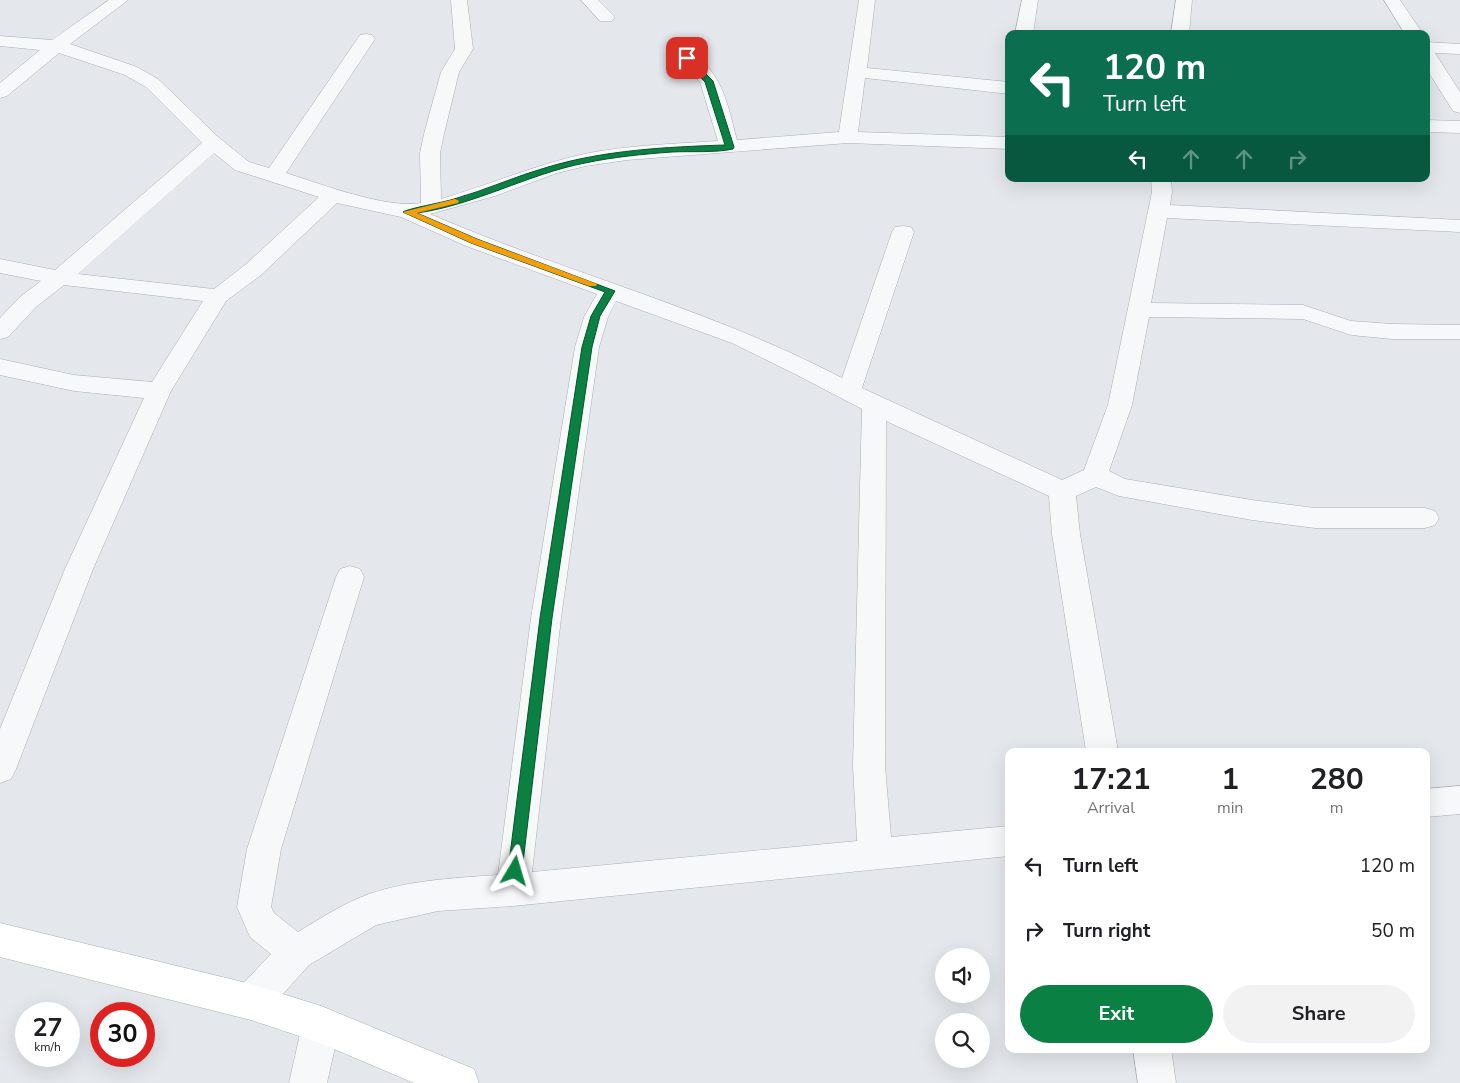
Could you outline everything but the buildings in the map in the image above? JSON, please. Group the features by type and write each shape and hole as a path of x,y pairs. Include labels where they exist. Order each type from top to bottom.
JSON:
{"main road":[{"path":"0,940 252,1002 321,1025 460,1083"}],"street":[{"path":"0,92 56,46 120,0"},
{"path":"431,208 430,153 450,72 464,49 458,0"},
{"path":"589,0 606,17"},
{"path":"848,137 867,0"},
{"path":"1025,30 1030,0"},
{"path":"1180,30 1184,0"},
{"path":"1392,0 1411,30"},
{"path":"274,176 366,39"},
{"path":"0,41 56,46 131,71 152,83 214,143 242,166 333,195 407,212 474,241 740,338 806,369 874,405 1062,491 1095,475 1120,405 1162,192 1161,182"},
{"path":"1430,55 1460,49"},
{"path":"679,50 709,81 730,147"},
{"path":"1430,58 1460,107"},
{"path":"857,72 1005,88"},
{"path":"1430,126 1460,127"},
{"path":"407,212 431,208 488,192 550,169 586,160 671,149 730,147 848,137 1005,143"},
{"path":"0,332 28,302 82,260 214,143"},
{"path":"0,769 79,569 159,392 201,320 218,296 253,270 333,195"},
{"path":"1158,211 1460,226"},
{"path":"849,392 903,232"},
{"path":"0,266 59,277 218,296"},
{"path":"513,890 546,618 587,347 596,316 610,291"},
{"path":"1139,310 1303,312 1314,315 1331,324 1350,328 1380,331 1460,332"},
{"path":"0,367 74,383 159,392"},
{"path":"874,405 869,766 875,854"},
{"path":"1095,475 1119,487 1252,510 1315,518 1425,518"},
{"path":"1062,491 1066,534 1102,748"},
{"path":"296,954 262,925 254,907 264,849 350,577"},
{"path":"1430,803 1460,800"},
{"path":"252,1002 296,954 343,924 371,910 438,895 513,890 1005,841"},
{"path":"308,1083 321,1025"},
{"path":"1153,1053 1157,1083"}],"slow traffic":[{"path":"455,201 407,212 474,241 593,284"}],"route":[{"path":"515,871 546,618 587,347 596,316 610,291 474,241 407,212 431,208 488,192 550,169 586,160 671,149 730,147 709,81 695,64 687,58"}]}
